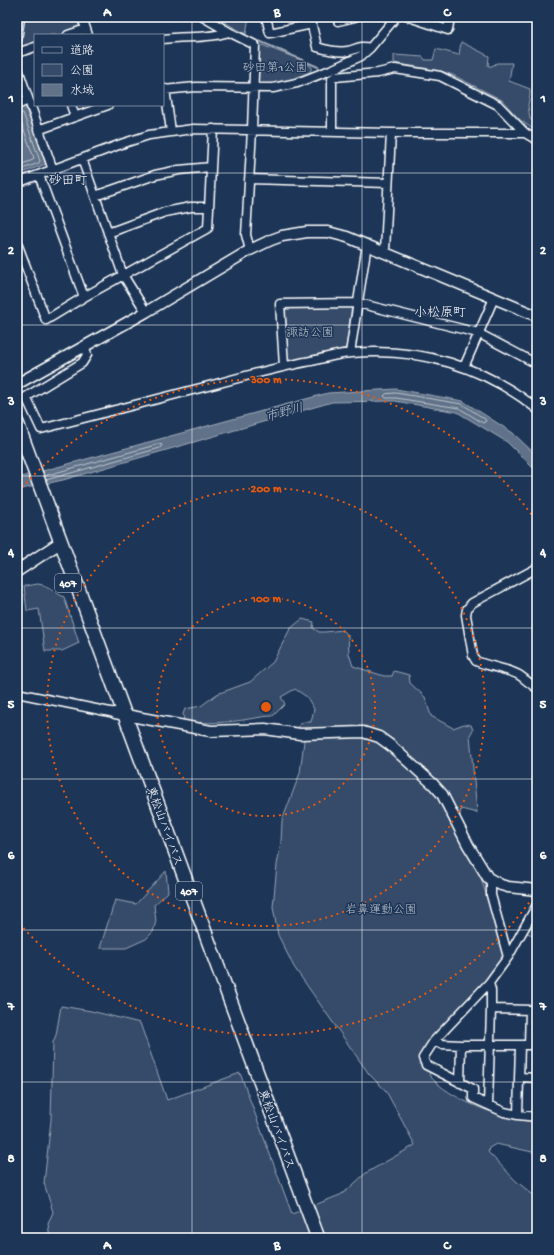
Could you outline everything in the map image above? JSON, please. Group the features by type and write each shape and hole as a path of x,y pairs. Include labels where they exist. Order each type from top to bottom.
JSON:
{"highway":[{"name":"407","path":"17,423 25,455"},
{"name":"407","path":"17,444 25,455"},
{"name":"東松山バイパス","path":"25,455 120,714 318,1238"},
{"name":"東松山バイパス","path":"120,714 193,926 308,1238"}],"main road":[{"path":"17,571 58,545"}],"street":[{"path":"17,40 20,17"},
{"path":"74,34 87,32 82,17"},
{"path":"203,17 255,45 246,236 250,250"},
{"path":"266,17 270,33 311,21 317,47 327,51 348,51 364,46 370,48"},
{"path":"337,17 338,21 355,17"},
{"path":"171,131 164,89 196,86 273,88 297,83 350,62 361,56 370,48 396,17"},
{"path":"409,17 448,30 450,17"},
{"path":"164,39 215,36 229,32"},
{"path":"17,53 34,47"},
{"path":"17,66 53,170"},
{"path":"332,131 332,79 335,77 378,73 395,68 440,76 498,105 525,133 537,140"},
{"path":"17,104 28,100"},
{"path":"71,106 75,117"},
{"path":"38,130 105,106"},
{"path":"17,243 46,320 84,297 208,228 213,129"},
{"path":"17,182 53,170 124,142 171,131 213,129 391,133 525,133"},
{"path":"385,252 391,133"},
{"path":"82,159 123,275 146,312"},
{"path":"95,196 155,175 179,170 211,167"},
{"path":"39,175 84,297"},
{"path":"249,179 388,183"},
{"path":"108,233 165,212 191,207 208,207"},
{"path":"17,384 146,312 250,250 282,236 307,232 318,231 338,234 367,244 537,316"},
{"path":"350,353 367,244"},
{"path":"464,367 494,298"},
{"path":"284,366 280,304 358,303 478,333 537,364"},
{"path":"85,347 87,355 82,363 26,397 41,429 284,366 350,353 383,351 414,354 464,367 485,375 505,386 537,408"},
{"path":"537,568 472,603 467,609 466,615 473,656 476,661 519,675 529,684 537,688"},
{"path":"17,692 120,714 211,731 265,729 300,734 363,732 379,737 390,745 442,794 480,866 491,880 508,887 537,890"},
{"path":"491,880 491,895 508,958"},
{"path":"537,905 508,958 489,983 434,1041 423,1058 426,1065 473,1089 473,1098 504,1112 537,1117"},
{"path":"488,1105 492,990 489,983"},
{"path":"434,1041 441,1044 461,1045 533,1045 530,1010 491,1009"},
{"path":"460,1083 461,1045"},
{"path":"518,1115 520,1045"},
{"path":"519,1077 537,1078"}],"green space":[{"path":"23,17 76,17 80,28 63,34 34,34 34,44 22,49 20,47"},
{"path":"215,17 249,17 246,34"},
{"path":"461,42 489,56 488,66 492,66 497,63 512,63 509,81 530,89 528,105 530,119 537,123 537,132 519,119 502,100 453,75 441,71 394,63 394,55 423,57 425,60 433,60 436,49 459,55"},
{"name":"砂田第1公園","path":"259,44 301,60 312,67 310,72 285,82 260,85 258,82"},
{"name":"諏訪公園","path":"352,305 346,348 288,361 285,309"},
{"path":"38,584 49,588 64,597 79,643 62,651 45,651 39,609 27,611 24,586"},
{"path":"19,587 22,618 17,619 17,588"},
{"name":"岩鼻運動公園","path":"302,619 314,622 313,628 319,632 343,630 348,635 349,654 353,666 384,676 392,676 394,671 409,675 410,683 425,697 431,716 453,728 464,724 471,725 473,730 470,735 477,813 461,809 457,832 479,872 506,958 421,1057 432,1070 429,1075 450,1093 464,1101 494,1113 524,1120 537,1121 537,1153 496,1144 489,1148 488,1152 516,1181 537,1198 537,1238 50,1238 48,1224 53,1212 44,1183 51,1120 53,1042 56,1035 61,1006 91,1011 140,1023 167,1100 240,1073 292,1214 340,1195 366,1173 415,1145 386,1091 369,1074 294,967 278,935 273,907 282,821 300,773 304,741 298,729 299,725 304,722 311,722 314,709 307,697 295,689 281,697 285,704 273,716 208,723 184,721 183,714 185,709 201,706 217,694 250,682 273,662 290,629"},
{"path":"166,871 168,892 154,905 156,921 153,932 146,939 126,948 100,948 115,900 136,904"},
{"path":"537,910 537,936 526,933"}],"water":[{"path":"25,106 46,164 17,175 17,109"},
{"name":"市野川","path":"396,389 463,401 513,433 537,456 537,472 507,442 457,412 395,401 332,402 63,480 17,490 17,478 328,393"}],"waterway":[{"path":"259,41 318,67"},
{"path":"306,85 332,74"}],"district":[{"name":"砂田町","path":"68,179"},
{"name":"小松原町","path":"440,311"}]}
